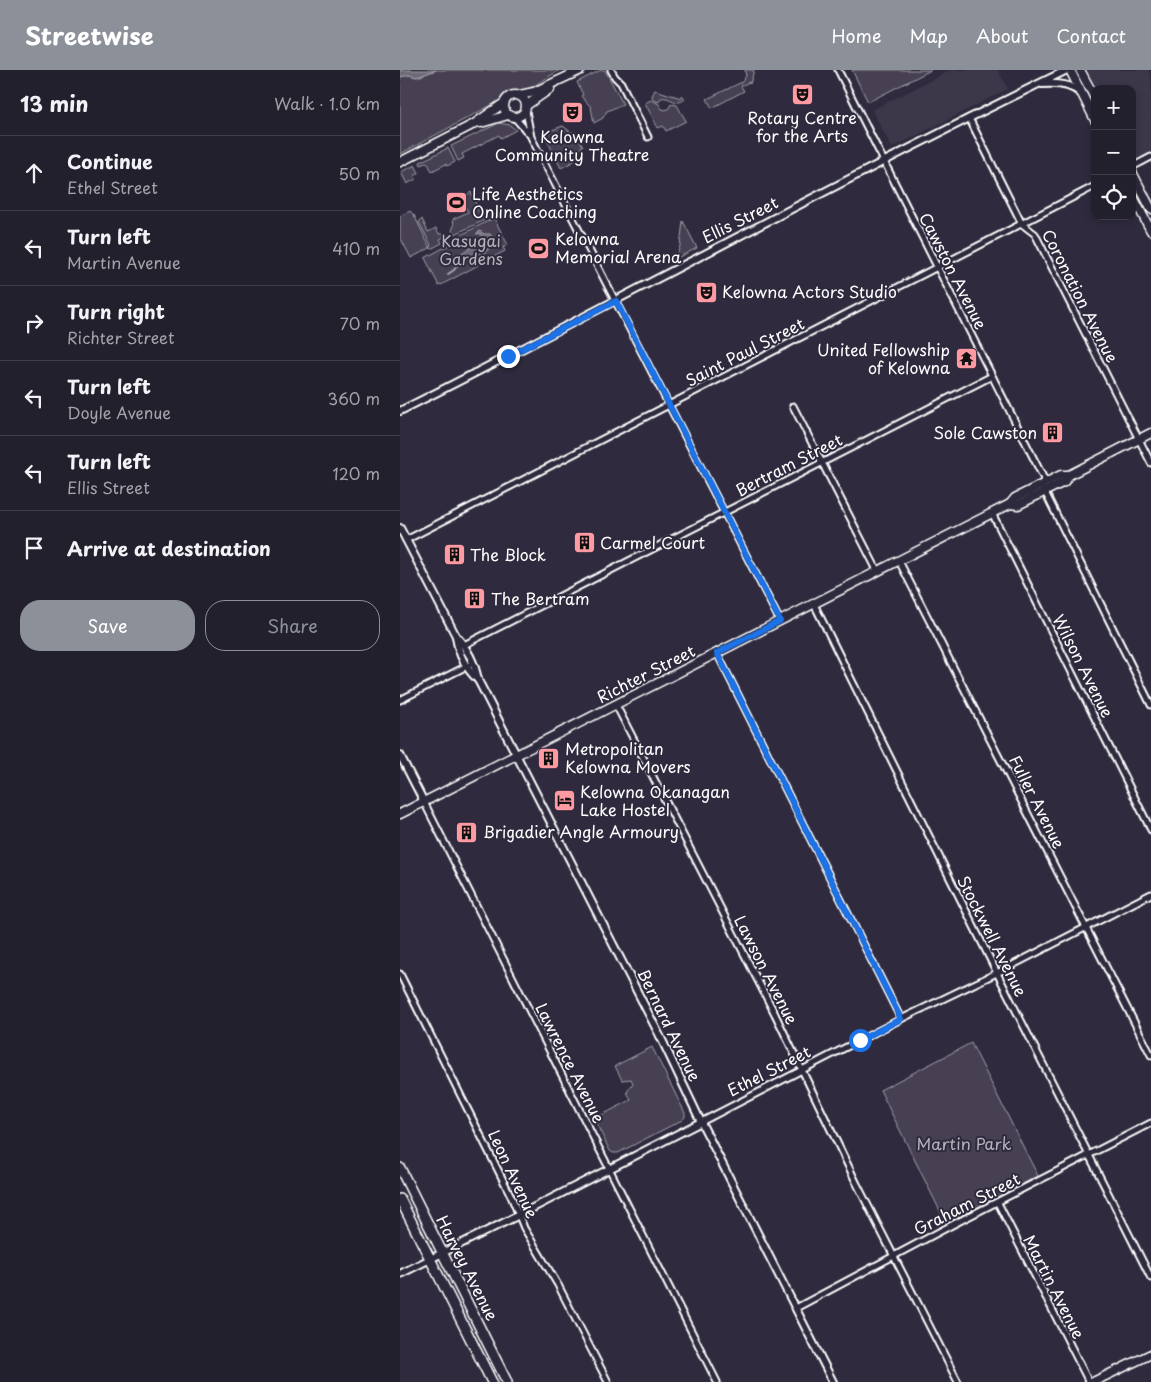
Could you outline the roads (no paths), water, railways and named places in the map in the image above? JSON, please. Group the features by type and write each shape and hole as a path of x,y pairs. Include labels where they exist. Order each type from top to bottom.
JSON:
{"highway":[{"name":"Harvey Avenue","path":"400,1168 508,1382"},
{"name":"Harvey Avenue","path":"400,1199 492,1382"}],"main road":[{"path":"400,162 474,124 504,103 510,96 534,92 581,70"},
{"path":"1068,70 1091,112"},
{"path":"1080,70 1091,91"},
{"path":"474,124 512,116 522,116 526,108 566,78"},
{"path":"520,95 525,100 526,108"},
{"path":"504,103 504,110 512,116"},
{"path":"1134,175 1151,209"},
{"path":"1136,202 1151,231"},
{"name":"Richter Street","path":"400,814 878,572 1010,504 1015,498 1044,487 1061,476 1069,475 1151,433"},
{"path":"1093,1382 1151,1354"}],"street":[{"path":"611,70 621,83 648,137"},
{"name":"Cawston Avenue","path":"838,70 992,376 1151,705"},
{"name":"Ellis Street","path":"400,411 969,118 1068,70"},
{"path":"1036,85 1064,85 1077,89 1082,95"},
{"path":"526,108 531,137"},
{"path":"512,116 531,137 780,621"},
{"name":"Coronation Avenue","path":"969,118 1022,224 1035,234 1151,463"},
{"path":"1136,165 1151,157"},
{"name":"Saint Paul Street","path":"406,540 1091,188"},
{"name":"Bertram Street","path":"464,645 992,376"},
{"path":"793,406 878,572"},
{"name":"Wilson Avenue","path":"992,513 1151,830"},
{"name":"Bernard Avenue","path":"400,528 456,636 464,645 476,669 478,680 516,756 659,1034 701,1122 834,1382"},
{"name":"Fuller Avenue","path":"899,561 1151,1056"},
{"name":"Stockwell Avenue","path":"814,604 1088,1156 1151,1278"},
{"name":"Bernard Avenue","path":"456,636 458,648 466,666 470,673 478,680"},
{"path":"717,653 901,1019"},
{"path":"400,700 466,666"},
{"name":"Lawson Avenue","path":"616,705 958,1382"},
{"name":"Lawrence Avenue","path":"400,755 717,1382"},
{"name":"Ethel Street","path":"400,1274 1151,894"},
{"name":"Leon Avenue","path":"400,974 512,1196 524,1228 558,1285 608,1382"},
{"name":"Graham Street","path":"796,1308 1151,1123"},
{"name":"Martin Avenue","path":"998,1203 1088,1382"}],"waterway":[{"path":"448,274 454,270 461,260"}],"place":[{"name":"Rotary Centre for the Arts","path":"802,94"},
{"name":"Kelowna Community Theatre","path":"572,113"},
{"name":"Life Aesthetics Online Coaching","path":"456,203"},
{"name":"Kelowna Memorial Arena","path":"539,248"},
{"name":"Kelowna Actors Studio","path":"706,292"},
{"name":"United Fellowship of Kelowna","path":"966,359"},
{"name":"Sole Cawston","path":"1053,433"},
{"name":"Carmel Court","path":"584,543"},
{"name":"The Block","path":"454,555"},
{"name":"The Bertram","path":"475,599"},
{"name":"Metropolitan Kelowna Movers","path":"549,758"},
{"name":"Kelowna Okanagan Lake Hostel","path":"564,801"},
{"name":"Brigadier Angle Armoury","path":"467,832"}],"park label":[{"name":"Kasugai Gardens","path":"471,250"},
{"name":"Martin Park","path":"964,1144"}]}
